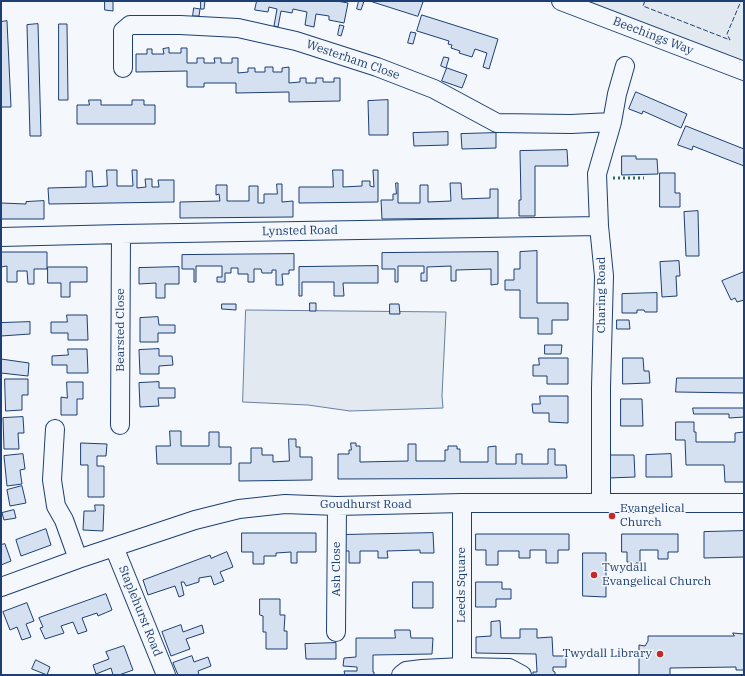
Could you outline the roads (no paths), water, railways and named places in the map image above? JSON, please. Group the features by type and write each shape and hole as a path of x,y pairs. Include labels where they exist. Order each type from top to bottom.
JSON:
{"street":[{"name":"Beechings Way","path":"561,1 744,70"},
{"name":"Westerham Close","path":"123,68 123,31 130,25 180,25 238,28 296,40 377,67 434,89 497,123 571,124 612,122"},
{"name":"Charing Road","path":"601,503 601,387 604,276 599,226 598,174 625,66"},
{"name":"Lynsted Road","path":"1,237 599,226"},
{"name":"Bearsted Close","path":"120,425 121,234"},
{"path":"56,429 52,480 56,506 64,520 78,559"},
{"name":"Goudhurst Road","path":"1,588 78,559 194,520 239,509 285,504 337,506 462,503 744,503"},
{"name":"Leeds Square","path":"462,503 462,667"},
{"name":"Ash Close","path":"336,632 337,506"},
{"name":"Staplehurst Road","path":"114,547 166,675"},
{"path":"401,675 406,671 462,667 509,668 522,675"}],"place":[{"name":"Evangelical Church","path":"612,516"},
{"name":"Twydall Evangelical Church","path":"594,575"},
{"name":"Twydall Library","path":"660,654"}]}
